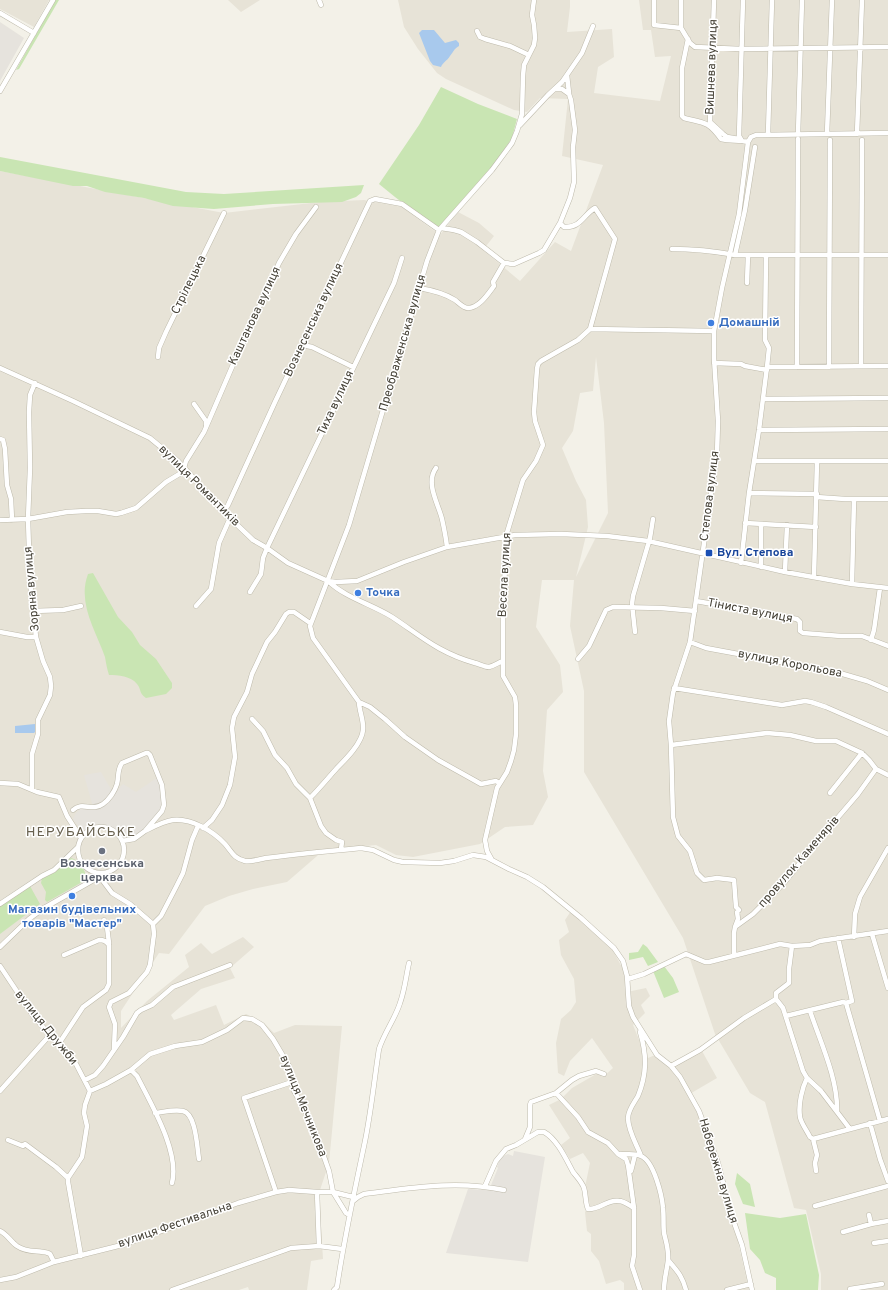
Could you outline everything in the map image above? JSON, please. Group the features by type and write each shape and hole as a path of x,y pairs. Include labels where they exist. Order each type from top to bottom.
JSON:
{"street":[{"path":"0,91 53,0"},
{"name":"Преображенська вулиця","path":"310,623 349,525 427,261 440,229 505,154 512,143 519,126 522,114 524,64 534,44 535,38 532,15 534,0"},
{"path":"654,0 654,25 681,28"},
{"path":"681,0 681,28 695,47 741,49 831,47 888,48"},
{"name":"Вишнева вулиця","path":"714,0 710,122 723,134 740,140"},
{"path":"743,0 740,140 748,150"},
{"path":"768,134 772,0"},
{"path":"797,367 798,137 802,0"},
{"path":"827,134 832,0"},
{"path":"857,134 862,0"},
{"path":"0,13 34,32"},
{"name":"Преображенська вулиця","path":"519,126 562,82 582,53 593,26"},
{"path":"477,31 480,36 485,39 510,46 528,55"},
{"path":"688,39 682,68 682,116 684,118 696,120 711,126 721,139 748,142 751,137 768,134 798,137 827,134 888,133"},
{"path":"440,229 461,232 477,242 504,263 514,264 521,262 544,250 560,223 570,198 574,182 572,148 575,130 567,75"},
{"path":"555,89 562,89 569,94"},
{"path":"829,367 830,140"},
{"path":"861,366 862,140"},
{"name":"Степова вулиця","path":"735,927 738,919 737,912 739,910 736,908 734,880 717,878 702,879 697,874 690,851 678,836 673,817 669,721 674,688 690,642 717,454 718,421 714,363 714,332 732,254 739,214 748,142"},
{"path":"732,254 745,210 755,147"},
{"name":"Вознесенська вулиця","path":"224,511 228,506 370,201 372,199 402,204 440,229"},
{"name":"Каштанова вулиця","path":"185,469 186,461 204,432 279,263 296,234 316,207"},
{"path":"560,223 564,227 576,225 595,208 615,239 590,329 714,332"},
{"name":"Стрілецька","path":"158,357 159,348 166,332 224,213"},
{"path":"672,249 696,249 748,255 888,255"},
{"path":"747,283 748,255"},
{"path":"742,563 748,493 759,430 769,348 765,340 766,255"},
{"name":"Тиха вулиця","path":"250,592 261,574 263,558 267,548 394,283 402,258"},
{"path":"419,288 451,297 468,308 484,299 494,286 493,282 504,263"},
{"name":"Весела вулиця","path":"492,860 487,851 485,840 499,783 507,772 511,761 516,734 516,705 513,692 503,676 506,536 523,480 536,461 543,445 534,412 538,364 578,340 590,329"},
{"path":"302,345 312,347 353,367"},
{"path":"714,363 741,364 745,366 767,369 797,367 888,366"},
{"name":"вулиця Романтиків","path":"0,368 150,438 168,452 230,518 253,540 288,563 328,581"},
{"name":"Зоряна вулиця","path":"32,789 32,754 38,734 38,720 50,695 51,686 50,677 43,661 36,637 30,581 28,519 30,468 29,412 30,395 34,383"},
{"path":"763,399 888,398"},
{"path":"194,404 206,420 206,426"},
{"path":"759,430 888,429"},
{"path":"0,439 2,440 6,449 7,485 11,499 12,520"},
{"path":"754,461 888,461"},
{"path":"814,577 817,461"},
{"path":"436,468 431,479 435,499 442,518 447,547"},
{"path":"0,520 28,519 67,512 86,511 116,514 121,513 136,508 166,482 185,469"},
{"path":"748,493 816,495 854,499 888,499"},
{"path":"852,584 854,499"},
{"path":"196,606 211,589 219,543 230,518"},
{"path":"635,632 632,607 635,587 650,538 653,519"},
{"path":"745,523 816,527"},
{"path":"761,524 761,567"},
{"path":"786,572 787,525"},
{"path":"328,581 336,582 358,580 447,547 506,536 532,534 574,534 607,536 648,542 786,572 852,584 888,588"},
{"path":"328,581 335,588 391,617 433,646 448,653 466,661 488,667 503,660"},
{"path":"871,640 874,630 880,588"},
{"name":"Тіниста вулиця","path":"696,601 797,619 800,622 800,631 803,633 862,636 888,646"},
{"path":"33,612 63,610 82,606"},
{"path":"578,659 589,646 606,610 613,607 661,608 695,611"},
{"path":"203,828 212,820 222,805 230,785 235,757 232,728 234,717 247,692 252,674 266,642 289,612 294,612 310,623 310,632 313,638 359,702 370,707 405,737 438,760 481,784 496,781 499,783"},
{"path":"0,632 26,638 36,637"},
{"name":"вулиця Корольова","path":"690,642 706,648 836,672 888,690"},
{"path":"674,688 782,705 805,701 811,702 822,705 888,734"},
{"path":"310,798 343,762 356,745 363,732 359,702"},
{"path":"252,719 263,731 275,755 287,768 296,784 310,798 322,826 331,837 342,842 341,849"},
{"path":"671,745 767,733 790,735 816,741 836,741 862,753 876,769 888,775"},
{"path":"66,812 69,808 73,810 76,807 81,806 92,808 103,804 113,792 122,763 148,753 162,785 165,801 162,811 145,831 134,839 122,841"},
{"path":"830,793 862,753"},
{"name":"провулок Каменярів","path":"735,927 753,914 783,884 858,794 876,769"},
{"path":"0,783 18,784 37,792 59,797 81,838"},
{"path":"69,818 73,815 73,810"},
{"path":"145,831 173,820 189,822 214,835 226,845 231,853 249,861 341,849 367,848 398,862 440,863 454,861 474,855 484,856 487,851"},
{"path":"153,924 161,916 183,873 192,840 198,826"},
{"path":"0,947 29,919 44,908 117,867 122,860 124,850 122,841 115,832 110,829 102,827 89,830 81,838 78,847 79,858 86,868 96,873 108,872"},
{"path":"0,904 42,876 54,870 78,847"},
{"path":"854,937 855,914 860,897 888,848"},
{"name":"Набережна вулиця","path":"484,856 534,880 581,918 619,954 628,979 629,1006 633,1017 657,1055 671,1066 680,1077 696,1104 718,1162 732,1216 742,1245 752,1290"},
{"path":"100,877 112,893 130,904 153,924 154,934 150,965 147,972 129,993 112,1002 109,1007 115,1024 114,1049"},
{"path":"58,1046 83,1007 104,992 108,987 109,945 107,927 104,920"},
{"path":"734,955 735,927"},
{"path":"628,979 644,974 686,954 705,962 709,962 780,944 792,946 810,945 820,941 888,932"},
{"path":"872,934 888,988"},
{"path":"786,1016 852,1001 838,938"},
{"path":"64,955 99,940 103,940 109,945"},
{"path":"671,1066 700,1050 744,1018 776,999 778,992 790,983 789,969 792,946"},
{"path":"335,1290 337,1287 342,1250 364,1145 379,1049 382,1039 400,1004 406,985 409,962"},
{"path":"85,1080 95,1075 100,1070 123,1037 137,1013 152,1005 173,987 230,965"},
{"name":"вулиця Дружби","path":"0,966 18,995 49,1036 76,1064 90,1091"},
{"path":"776,999 783,1008 795,1050 803,1071 807,1078 821,1091 850,1129"},
{"path":"846,1003 880,1121"},
{"path":"810,1011 834,1082 837,1099 837,1111"},
{"name":"вулиця Мечникова","path":"90,1091 97,1089 131,1070 150,1054 175,1046 202,1042 227,1030 243,1018 256,1021 262,1025 273,1039 288,1066 294,1091 312,1123 329,1171 333,1192"},
{"path":"640,1029 646,1055 645,1071 642,1085 629,1111 628,1119 633,1136 642,1156 653,1170 662,1200 664,1233 668,1246 668,1260 664,1275 664,1290"},
{"path":"0,1091 49,1036"},
{"path":"131,1070 137,1076 167,1138 172,1164 172,1183"},
{"path":"524,1140 530,1127 531,1102 556,1093 579,1076 596,1071 604,1074"},
{"path":"807,1078 802,1096 800,1118 810,1137 813,1139 816,1155 816,1171"},
{"path":"276,1192 244,1098 292,1082"},
{"path":"81,1256 68,1178 82,1157 87,1126 84,1114 85,1105 90,1091"},
{"path":"556,1093 578,1117 588,1132 608,1143 618,1154 626,1159 634,1208 634,1255 632,1266 640,1290"},
{"path":"155,1113 175,1110 188,1113 192,1120 199,1159"},
{"path":"813,1139 888,1119"},
{"path":"870,1123 888,1181"},
{"path":"485,1186 500,1155 506,1149 541,1131 549,1135 566,1157 571,1168 584,1187 588,1209 593,1209 615,1200 622,1201 634,1208"},
{"path":"8,1140 23,1146 25,1144 68,1178"},
{"path":"618,1154 642,1156"},
{"path":"629,1176 634,1155"},
{"path":"353,1199 364,1194 438,1185 485,1186 504,1190"},
{"path":"814,1206 888,1186"},
{"name":"вулиця Фестивальна","path":"0,1280 16,1277 54,1262 126,1244 238,1203 276,1192 289,1190 333,1192 353,1199"},
{"path":"318,1192 320,1246"},
{"path":"333,1192 346,1213 349,1215"},
{"path":"869,1215 871,1224"},
{"path":"843,1232 888,1221"},
{"path":"0,1231 16,1246 29,1251 48,1253 54,1262"},
{"path":"874,1244 888,1241"},
{"path":"172,1290 291,1248 320,1246 342,1250"},
{"path":"668,1260 674,1268 678,1270 683,1279 686,1290"},
{"path":"664,1275 674,1268"},
{"path":"727,1290 751,1284"},
{"path":"850,1289 872,1288 882,1284"}],"shaded area":[{"path":"0,0 49,0 34,27 0,9"},
{"path":"228,0 260,0 241,12"},
{"path":"398,0 570,0 567,32 612,29 614,57 598,67 594,93 660,101 671,56 655,57 651,30 643,30 639,0 888,0 888,1290 821,1290 821,1274 806,1210 794,1208 765,1102 750,1093 715,1034 683,938 584,772 584,691 570,626 574,580 542,580 536,627 560,665 563,692 547,710 543,771 548,797 533,825 505,827 480,844 413,857 396,855 376,845 324,850 287,882 229,896 205,906 169,954 159,953 121,1011 121,1028 147,1001 189,967 185,955 201,943 212,954 243,937 254,947 230,968 235,978 201,989 171,1015 174,1020 216,1005 224,1025 246,1014 263,1022 274,1033 295,1025 342,1026 329,1163 319,1193 323,1259 311,1261 307,1290 249,1290 248,1287 239,1290 0,1290 0,171 224,213 320,202 364,200 402,207 440,235 458,212 479,223 494,236 483,250 520,281 555,242 571,251 603,165 562,156 568,99 540,98 527,112 514,110 446,79 437,73 418,49 404,27","holes":["596,357 604,423 608,513 576,577 588,527 586,500 562,448 573,431 580,393 593,391"]},
{"path":"0,22 24,38 0,81"},
{"path":"101,772 112,791 102,804 93,807 84,775"},
{"path":"158,777 164,798 163,812 136,836 108,828 91,828 82,831 73,819 80,809 92,809 103,806 123,784 136,792"},
{"path":"571,911 612,949 626,976 627,992 646,988 650,996 641,1005 645,1013 633,1025 648,1058 655,1055 670,1069 702,1051 717,1078 688,1095 696,1109 713,1156 728,1216 736,1233 749,1290 624,1290 624,1283 620,1280 606,1284 599,1261 591,1251 591,1234 587,1231 585,1212 590,1205 585,1187 590,1163 583,1153 570,1159 561,1145 570,1138 549,1105 561,1099 572,1088 598,1073 603,1077 613,1068 592,1038 570,1061 564,1076 558,1073 556,1043 561,1019 571,1010 576,1002 574,979 561,955 559,940 569,932 565,920"},
{"path":"514,1151 545,1157 528,1262 446,1253 468,1189 489,1190 498,1168 499,1161 503,1156 508,1154 513,1156"}],"green space":[{"path":"55,0 59,0 19,69 16,70"},
{"path":"441,87 478,104 517,119 512,138 495,163 437,229 379,184 419,125"},
{"path":"0,157 186,192 224,194 364,185 361,193 356,197 342,202 273,204 214,209 173,206 144,198 105,192 87,186 73,186 0,171"},
{"path":"93,573 118,617 132,632 140,645 156,659 172,683 172,688 166,694 146,698 142,694 137,684 131,679 109,675 105,657 86,606 85,585 88,574"},
{"path":"71,858 82,866 86,878 84,881 47,902 45,900 46,892 41,883 42,878"},
{"path":"30,886 40,904 0,934 0,905"},
{"path":"643,944 658,962 648,966 643,957 629,960 629,953 638,952"},
{"path":"664,966 673,978 679,992 664,998 653,971"},
{"path":"737,1173 750,1184 755,1207 743,1204 735,1184"},
{"path":"745,1213 780,1218 806,1214 819,1275 818,1290 776,1290 776,1278 765,1273 760,1260 750,1249"}],"water":[{"path":"422,30 434,30 445,43 456,40 459,43 459,46 441,67 433,65 430,61 419,33"},
{"path":"35,724 34,733 15,733 15,726"}],"place":[{"name":"Домашній","path":"711,323"},
{"name":"Вул. Степова","path":"709,553"},
{"name":"Точка","path":"358,593"},
{"name":"Вознесенська церква","path":"102,851"},
{"name":"Магазин будівельних товарів \"Мастер\"","path":"72,896"}],"district":[{"name":"НЕРУБАЙСЬКЕ","path":"81,832"}]}
